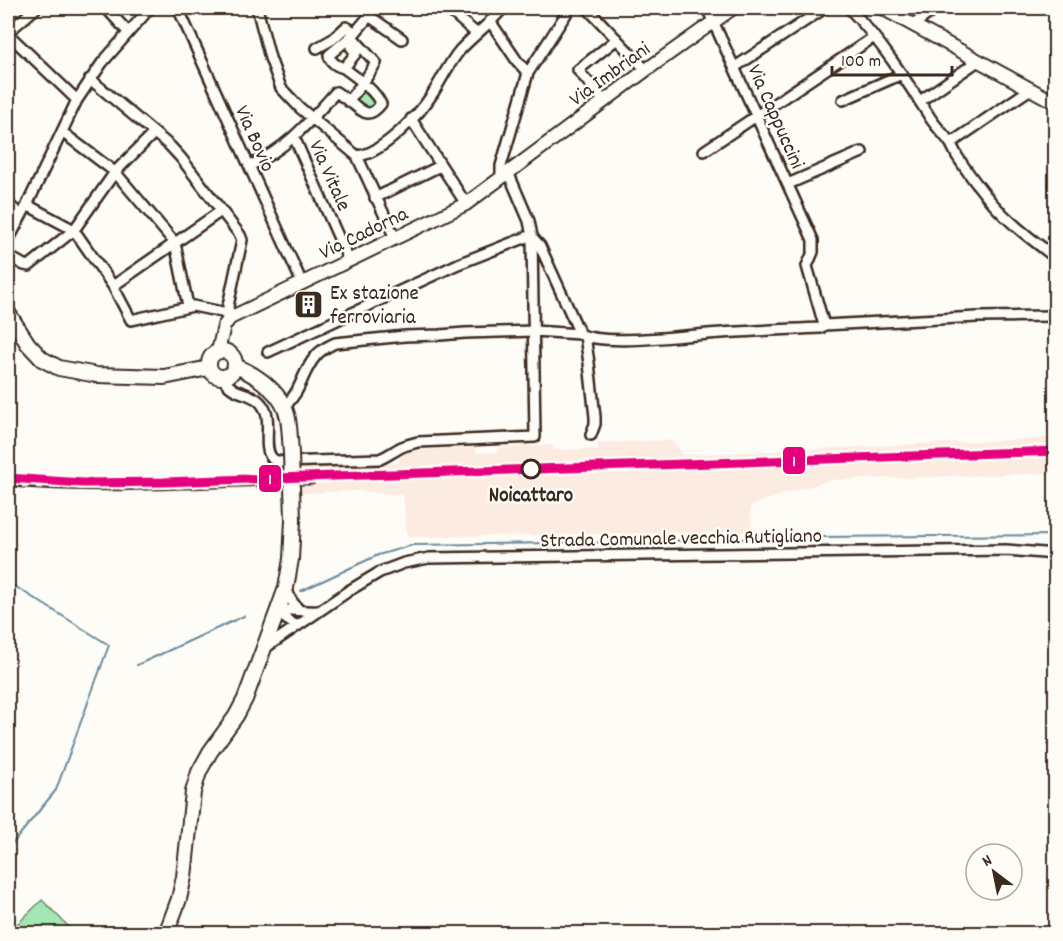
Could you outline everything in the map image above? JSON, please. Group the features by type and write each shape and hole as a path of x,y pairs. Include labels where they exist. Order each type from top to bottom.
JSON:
{"main road":[{"path":"8,313 28,344 42,359 59,368 97,375 164,376 210,368"},
{"path":"218,351 225,351 235,359 236,366 233,372 223,378 218,377 210,368 209,361 218,351"},
{"path":"166,933 184,877 194,792 199,772 245,699 286,588 291,559 293,520 288,418 284,407 267,386 236,366"}],"street":[{"path":"36,8 8,33 77,100"},
{"path":"106,8 128,32"},
{"path":"8,241 77,100 90,79 150,8"},
{"name":"Via Bovio","path":"178,8 302,283"},
{"path":"257,8 270,58 281,88 300,108 357,156 395,238"},
{"path":"249,166 275,153 294,137 336,92 363,113 372,113 377,109 381,101 363,83 335,64 329,55 353,37 376,8"},
{"path":"447,8 477,34"},
{"path":"357,156 364,156 386,143 419,112 460,50 503,8"},
{"path":"223,378 234,390 252,396 260,402 269,423 268,451 273,459 282,462 380,459 407,444 418,442 535,437 532,235 526,214 501,166 528,74 570,8"},
{"path":"587,8 646,70"},
{"name":"Via Cappuccini","path":"707,8 813,240 813,252 807,266 824,325"},
{"name":"Via Imbriani","path":"505,175 713,21 734,8"},
{"path":"735,67 825,8"},
{"path":"849,8 870,29 932,121 951,143 956,155 993,204 1014,226 1056,258"},
{"path":"882,8 1056,104"},
{"path":"915,25 937,8"},
{"path":"369,16 402,39"},
{"path":"490,21 528,74"},
{"path":"317,48 333,39 346,27 376,63 348,101"},
{"path":"344,68 356,53 351,47 353,37"},
{"path":"704,151 874,37"},
{"path":"604,101 578,70 617,39"},
{"path":"920,101 978,61"},
{"path":"843,100 902,75"},
{"path":"90,79 181,158 240,235 242,240 228,306 230,318 224,326 218,351"},
{"path":"951,143 1029,90"},
{"path":"411,119 466,204"},
{"path":"62,132 115,172 175,243 188,306"},
{"path":"8,256 29,266 74,230 115,172 154,133"},
{"name":"Via Vitale","path":"294,137 349,261"},
{"path":"788,184 862,152"},
{"path":"375,198 440,166"},
{"name":"Via Cadorna","path":"230,318 466,204 505,175"},
{"path":"8,204 21,215"},
{"path":"27,205 74,230 113,286 131,320 188,306 222,312 230,318"},
{"path":"113,286 221,211"},
{"path":"532,235 540,246 582,335 590,363 595,417 591,435"},
{"path":"268,352 458,264 532,235"},
{"path":"284,407 297,394 315,357 335,343 405,336 534,331 607,339 655,338 977,316 1056,316"},
{"name":"Strada Comunale vecchia Rutigliano","path":"263,649 380,572 404,563 429,558 1006,550 1056,554"},
{"path":"286,588 291,600 299,610"},
{"path":"278,610 308,612 320,610"},
{"path":"278,610 297,626"}],"shaded area":[{"path":"1055,438 1055,473 830,480 750,507 752,532 407,537 403,495 357,491 302,493 263,489 211,490 203,484 211,475 258,473 259,470 399,463 399,455 407,451 475,447 476,453 497,452 497,448 553,445 553,450 598,449 598,443 669,440 675,444 682,455"}],"green space":[{"path":"364,87 378,102 368,112 353,100"},
{"path":"42,900 75,933 8,933"}],"waterway":[{"path":"663,541 1056,535"},
{"path":"301,591 378,555 413,545 639,542"},
{"path":"8,582 109,645 56,790 8,849"},
{"path":"137,665 244,616"}],"railway":[{"path":"8,485 122,489 313,483"}],"transit line":[{"name":"1","path":"8,478 83,483 164,482 1056,451"}],"place":[{"name":"Ex stazione ferroviaria","path":"309,304"},
{"name":"Noicattaro","path":"531,469"}]}
